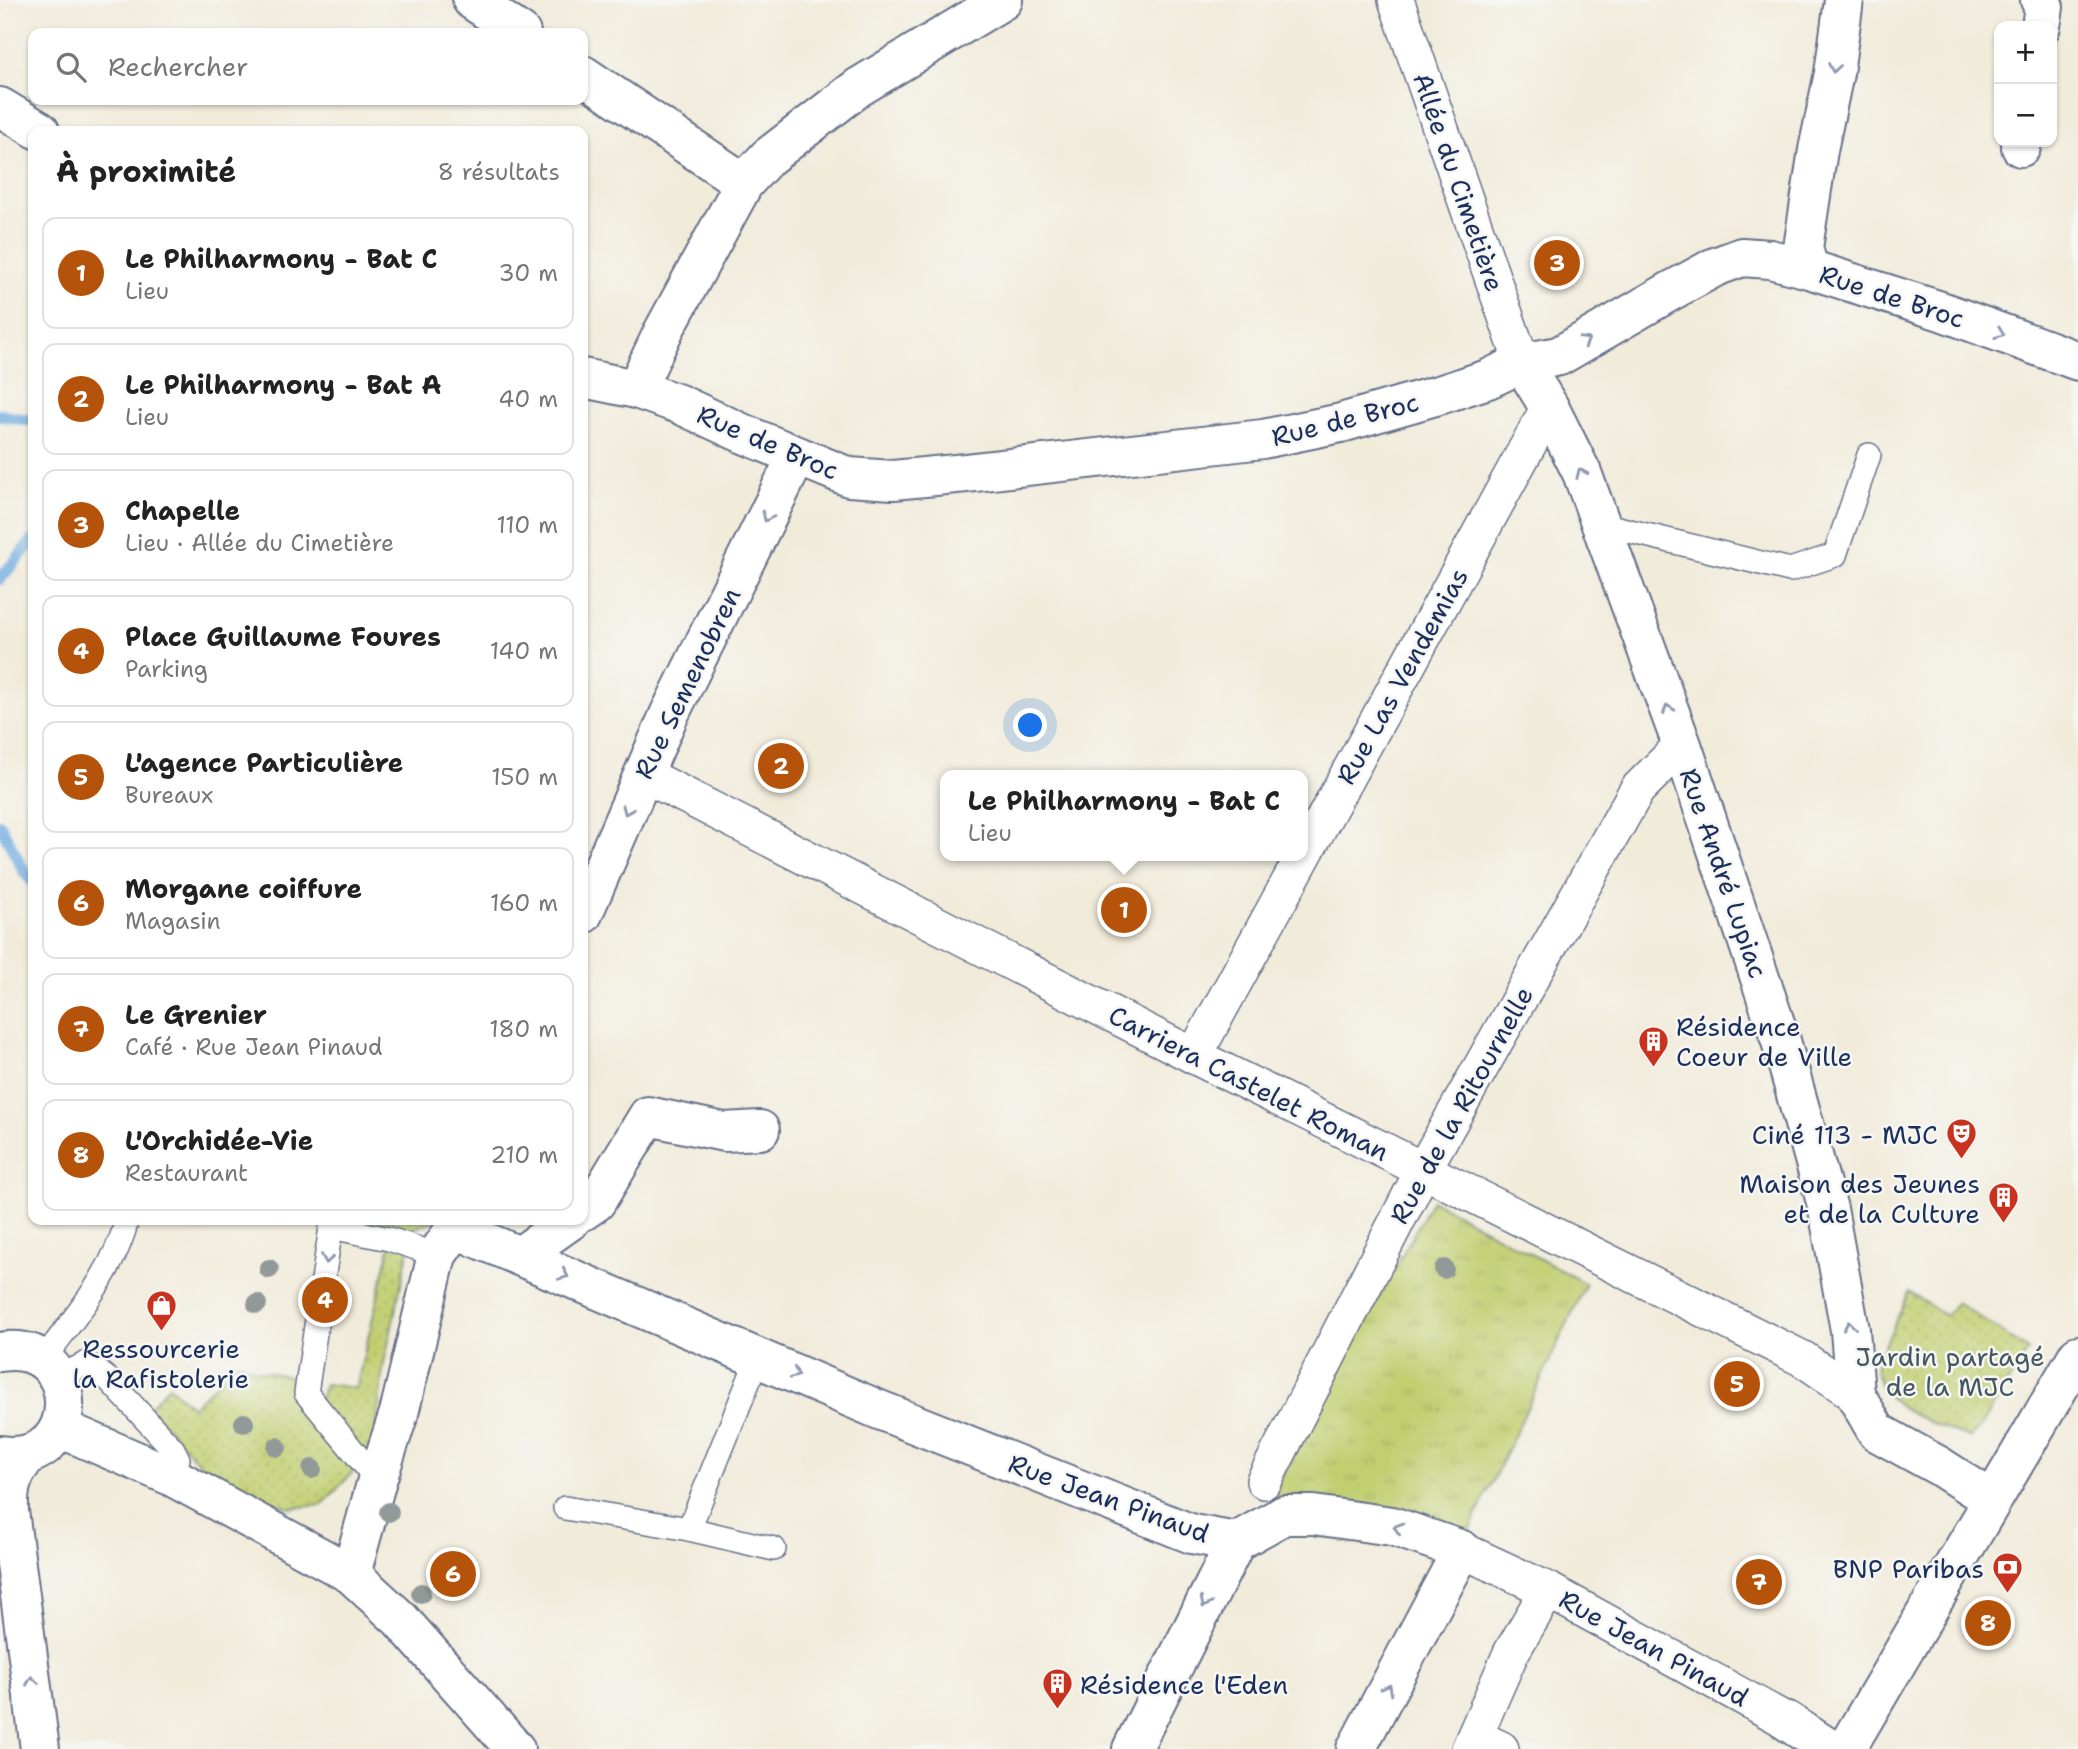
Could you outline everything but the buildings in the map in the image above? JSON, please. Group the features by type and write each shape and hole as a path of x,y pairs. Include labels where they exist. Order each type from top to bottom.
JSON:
{"street":[{"path":"472,0 514,28"},
{"path":"636,389 664,330 744,183 768,157 859,87 1003,0"},
{"name":"Allée du Cimetière","path":"1395,0 1522,363"},
{"path":"1809,269 1803,248 1844,0"},
{"path":"2040,0 2044,7 2041,21"},
{"path":"588,78 744,183"},
{"path":"0,107 32,126"},
{"name":"Rue de Broc","path":"588,379 636,389 679,404 849,477 892,480 1263,439 1341,423 1443,394 1488,379 1522,363 1559,356 1668,292 1715,267 1742,257 1770,259 1809,269 1941,311 2078,361"},
{"name":"Rue André Lupiac","path":"1522,363 1549,407 1582,473 1682,745 1781,1041 1828,1209 1850,1330 1855,1394 1877,1432 1993,1500"},
{"name":"Rue Las Vendemias","path":"1308,848 1549,407"},
{"name":"Rue Semenobren","path":"588,902 669,715 797,456"},
{"name":"Rue de la Ritournelle","path":"1264,1481 1423,1170 1637,790 1682,745"},
{"name":"Carriera Castelet Roman","path":"643,774 1194,1056 1803,1359 1855,1394"},
{"name":"Rue Las Vendemias","path":"1194,1056 1301,861"},
{"path":"588,1208 596,1202 648,1116 724,1132 760,1130"},
{"path":"520,1256 563,1225"},
{"path":"351,1574 451,1235"},
{"name":"Rue Jean Pinaud","path":"451,1235 520,1256 877,1409 1192,1534 1236,1542 1283,1515 1313,1515 1392,1526 1462,1550 1548,1590 1787,1721 1830,1749"},
{"path":"0,1352 16,1350 30,1353 51,1368 65,1394 65,1411 60,1428 52,1439 41,1448 14,1454 15,1471 8,1493 40,1749"},
{"path":"1846,1749 2078,1355"},
{"path":"60,1428 171,1476 351,1574 400,1619 515,1749"},
{"path":"1132,1749 1236,1542"},
{"path":"1356,1749 1462,1550"},
{"path":"1482,1745 1511,1653 1548,1590"}],"lane":[{"path":"1601,524 1790,570 1835,555 1869,455"},
{"path":"51,1368 104,1276 125,1225"},
{"path":"377,1480 306,1393 331,1227 389,1239 451,1235"},
{"path":"689,1529 758,1358"},
{"path":"51,1368 87,1363 109,1380 173,1448 178,1459 171,1476"},
{"path":"565,1508 689,1529 774,1549"}],"green space":[{"path":"1432,1200 1586,1284 1468,1533 1293,1496 1269,1500"},
{"path":"372,1225 424,1225 413,1229 383,1368 374,1449 322,1505 289,1508 246,1492 205,1470 149,1407 169,1386 192,1407 239,1362 255,1370 288,1376 319,1400 325,1384 356,1388 394,1230"},
{"name":"Jardin partagé de la MJC","path":"1909,1292 1946,1316 1956,1302 2028,1350 1980,1428 1969,1438 1909,1412 1889,1396 1880,1384 1875,1367"}],"waterway":[{"path":"0,415 28,420"},
{"path":"0,579 28,546"},
{"path":"0,825 28,876"}],"place":[{"name":"Chapelle","path":"1557,263"},
{"name":"Le Philharmony - Bat A","path":"781,766"},
{"name":"Le Philharmony - Bat C","path":"1124,910"},
{"name":"Résidence Coeur de Ville","path":"1653,1068"},
{"name":"Ciné 113 - MJC","path":"1961,1161"},
{"name":"Maison des Jeunes et de la Culture","path":"2003,1225"},
{"name":"Place Guillaume Foures","path":"325,1300"},
{"name":"Ressourcerie la Rafistolerie","path":"161,1332"},
{"name":"L'agence Particulière","path":"1737,1384"},
{"name":"Morgane coiffure","path":"453,1574"},
{"name":"Le Grenier","path":"1759,1582"},
{"name":"BNP Paribas","path":"2007,1595"},
{"name":"L'Orchidée-Vie","path":"1988,1623"},
{"name":"Résidence l'Eden","path":"1057,1711"}]}
